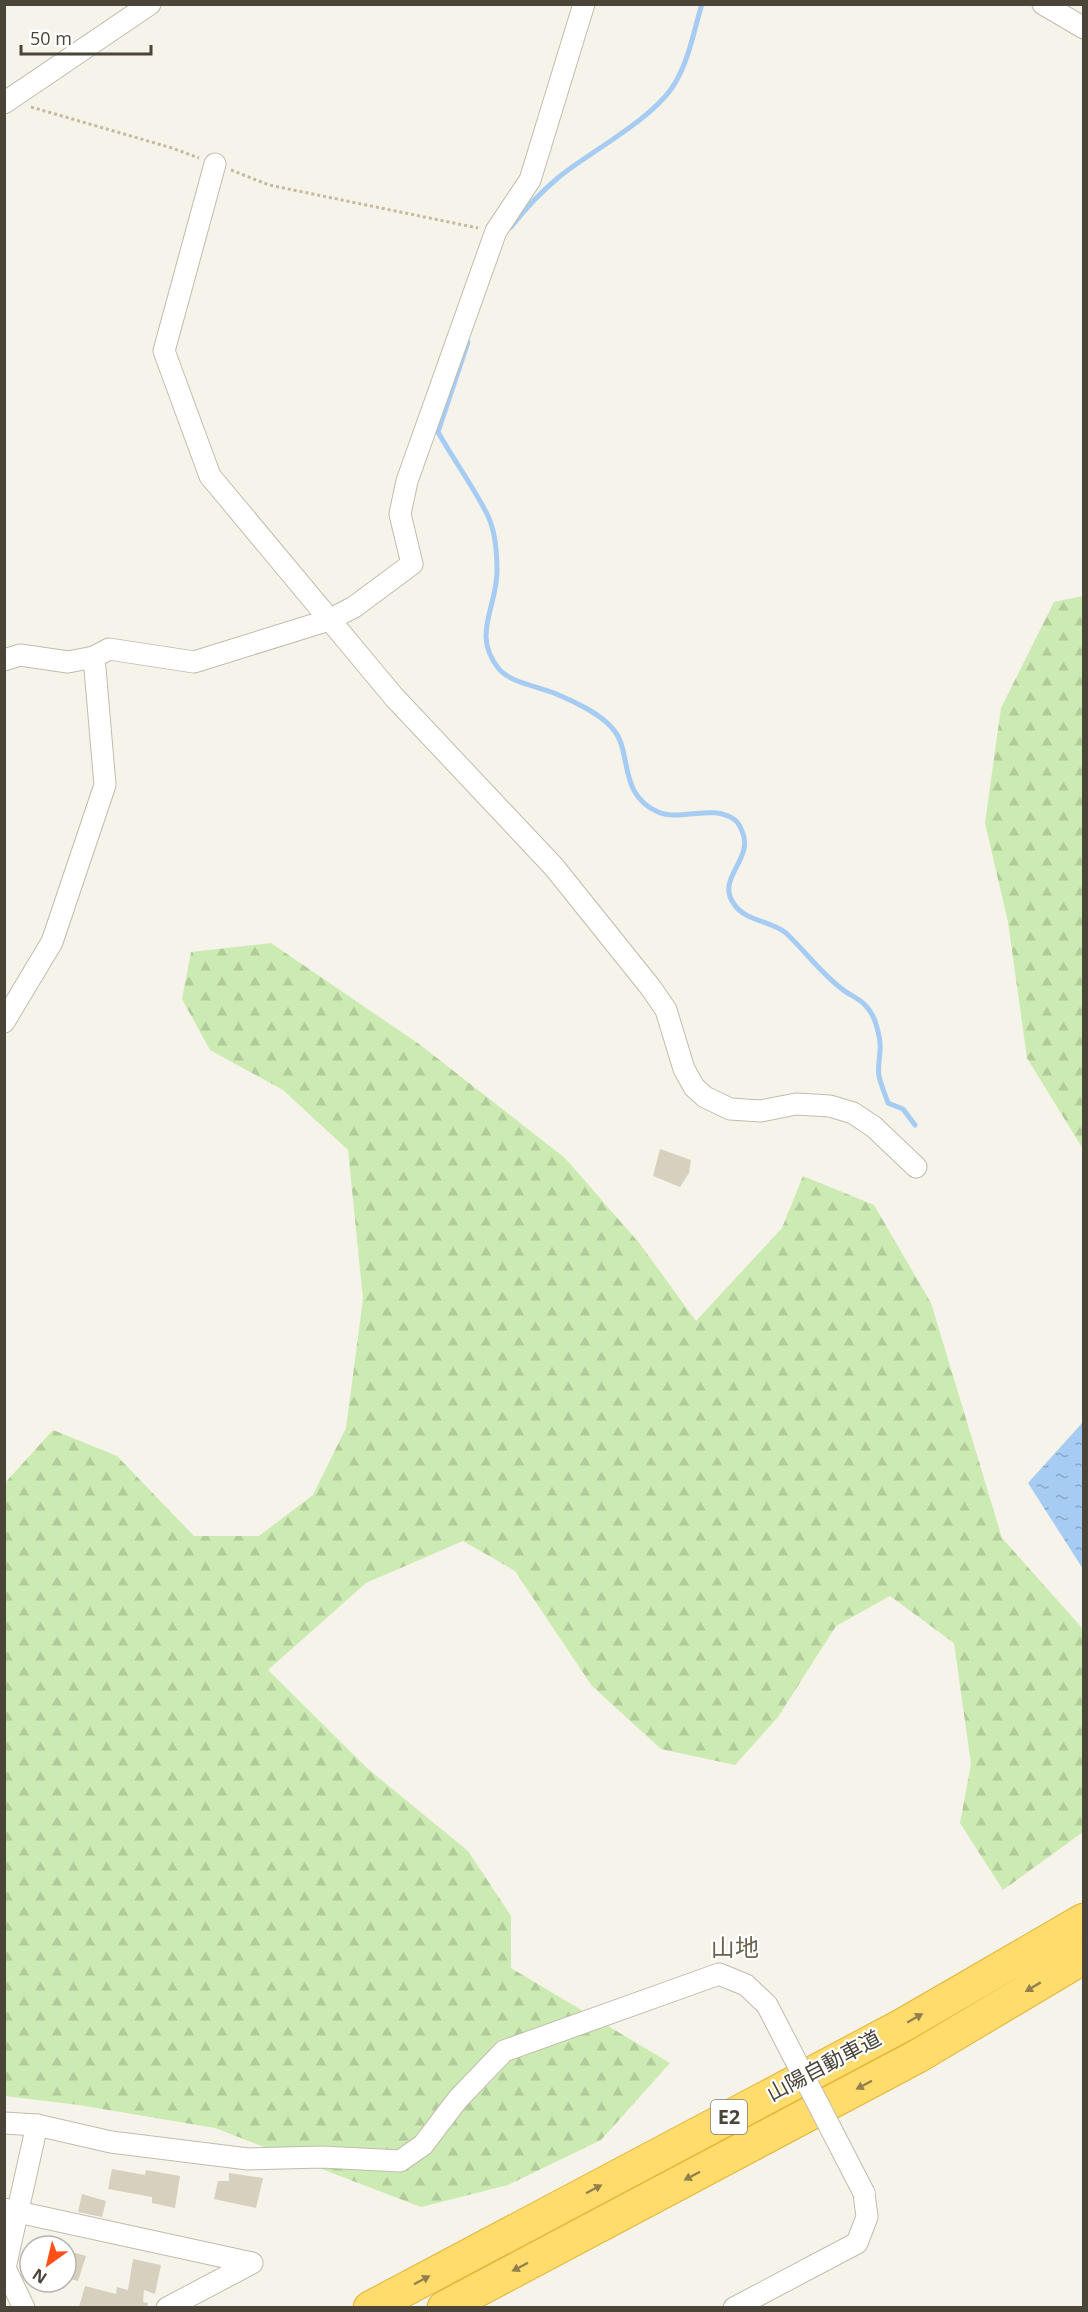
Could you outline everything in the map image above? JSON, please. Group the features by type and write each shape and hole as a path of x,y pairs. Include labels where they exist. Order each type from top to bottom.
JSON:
{"highway":[{"name":"山陽自動車道","path":"370,2307 903,2025 1083,1920"},
{"name":"山陽自動車道","path":"444,2307 918,2056 1083,1958"}],"street":[{"path":"7,102 150,4"},
{"path":"4,660 20,655 68,662 94,657 109,649 194,662 329,620 354,607 412,564 400,514 407,481 496,231 530,180 584,4"},
{"path":"1043,4 1083,28"},
{"path":"215,164 164,351 210,476 394,697 554,867 651,988 666,1010 684,1069 694,1087 705,1097 730,1109 761,1111 796,1104 830,1106 853,1113 874,1127 916,1167"},
{"path":"4,1022 52,942 105,785 94,657"},
{"path":"4,2123 37,2125 111,2142 248,2159 322,2157 400,2161 423,2145 458,2099 504,2051 719,1974 746,1984 766,2005 864,2193 867,2217 857,2243 734,2307"},
{"path":"24,2307 5,2268 11,2211 37,2125"},
{"path":"11,2211 252,2263 167,2307"}],"path":[{"path":"7,102 172,148 269,185 496,231"}],"green space":[{"path":"1084,596 1083,1149 1027,1058 1008,922 985,823 1001,708 1054,602"},
{"path":"271,943 419,1044 565,1158 640,1244 696,1321 782,1228 803,1176 874,1205 931,1303 1002,1538 1083,1629 1083,1832 1003,1890 960,1823 971,1764 954,1643 890,1596 836,1626 778,1717 735,1765 661,1749 592,1686 515,1571 463,1541 366,1583 268,1670 368,1769 468,1851 511,1916 511,1968 670,2063 601,2140 508,2185 421,2207 215,2128 79,2105 5,2096 4,1484 53,1430 117,1456 194,1536 259,1536 313,1495 346,1428 363,1299 348,1150 283,1090 210,1050 182,999 191,952"}],"water":[{"path":"1083,1422 1083,1569 1028,1483"}],"building":[{"path":"660,1149 691,1160 689,1173 680,1187 653,1176"},
{"path":"112,2169 145,2175 146,2170 180,2176 175,2208 152,2203 152,2197 108,2189"},
{"path":"229,2173 263,2178 256,2208 214,2199 218,2181 229,2181"},
{"path":"82,2194 106,2201 102,2217 78,2212"},
{"path":"78,2254 86,2256 78,2281"},
{"path":"133,2259 161,2265 155,2294 144,2290 143,2302 148,2303 147,2307 79,2307 85,2286 116,2294 117,2287 128,2290"}],"waterway":[{"path":"511,227 559,177 638,121 666,96 684,65 702,4"},
{"path":"468,342 438,432 483,506 493,529 497,571 486,633 491,657 499,669 510,678 554,693 594,713 608,723 619,738 636,795 645,804 667,815 717,813 738,822 745,841 744,851 729,886 729,895 734,904 752,918 786,933 834,983 860,1000 871,1013 879,1035 879,1076 888,1103 903,1109 915,1125"}],"district":[{"name":"山地","path":"735,1948"}]}
